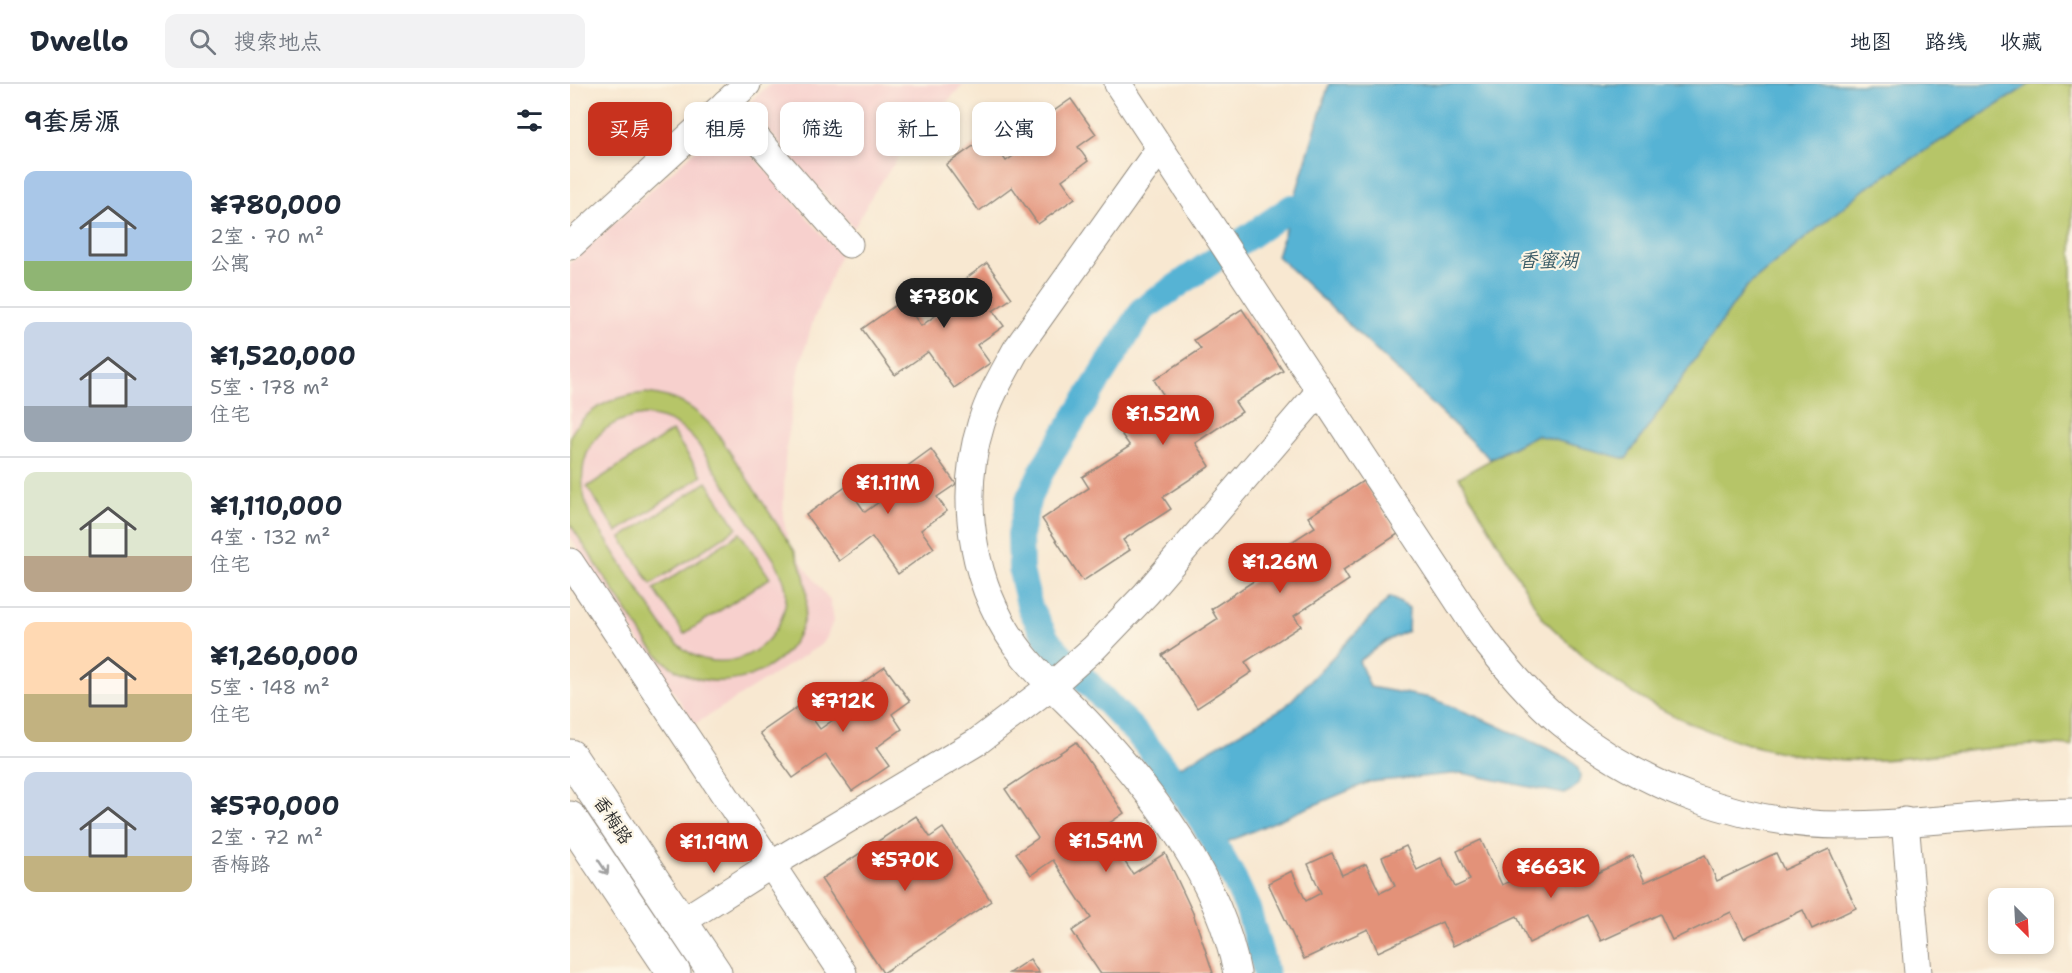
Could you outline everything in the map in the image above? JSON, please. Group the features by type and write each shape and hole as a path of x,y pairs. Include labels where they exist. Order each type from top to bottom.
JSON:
{"main road":[{"name":"香梅路","path":"570,756 715,973"},
{"name":"香梅路","path":"570,818 674,973"}],"street":[{"path":"727,102 747,84"},
{"path":"1118,84 1480,634 1518,681 1562,723 1611,759 1665,787 1723,808 1783,821 1844,825 2027,812 2072,812"},
{"path":"570,246 684,142"},
{"path":"1160,148 1016,350 996,386 981,423 972,464 970,504 974,545 984,585 1001,622 1023,656 1118,756 1167,820 1192,860 1222,919 1237,973"},
{"path":"768,151 849,244"},
{"path":"681,922 771,865 977,742 1051,686 1094,648 1146,594 1320,391"},
{"path":"570,562 843,973"},
{"path":"1905,821 1918,973"}],"shaded area":[{"path":"770,84 964,84 947,102 876,102 876,156 899,156 873,194 854,228 791,156 864,156 864,102 780,102 780,144 768,130 768,102 749,102"},
{"path":"689,156 753,156 840,255 813,321 800,366 785,459 783,517 793,551 830,601 833,621 826,639 819,646 695,724 570,537 570,263"}],"green space":[{"path":"2030,84 2072,84 2072,746 1999,747 1878,760 1837,760 1795,755 1754,746 1674,716 1602,672 1542,617 1459,477 1536,435 1626,459 1745,288 1866,188"},
{"path":"646,393 676,400 693,409 708,422 794,550 803,571 807,593 801,629 791,647 777,661 760,672 741,679 720,681 700,679 671,667 649,645 570,524 570,436 584,417 593,410 613,400","holes":["646,415 675,424 687,432 698,444 775,561 783,579 786,591 785,607 780,622 761,646 734,660 703,659 674,641 590,515 584,497 582,479 584,463 598,436 611,426 627,419"]},
{"path":"672,431 702,476 617,532 587,487"},
{"path":"707,482 737,528 651,584 621,538"},
{"path":"740,533 770,578 684,634 654,589"}],"water":[{"name":"香蜜湖","path":"1329,84 2030,84 1866,188 1745,288 1626,459 1536,435 1490,459 1277,256"},
{"path":"1390,597 1409,608 1408,631 1386,641 1359,661 1370,687 1431,698 1570,759 1580,774 1578,783 1564,794 1462,773 1369,782 1208,850 1160,778 1285,707"}],"building":[{"path":"1071,99 1096,134 1078,147 1088,161 1062,180 1075,198 1038,224 1012,187 979,211 946,165 972,147 972,156 1002,156 1006,161 1013,156 1056,156 1056,110"},
{"path":"987,263 1012,298 993,311 1004,326 977,345 990,363 954,388 928,352 895,375 862,329 903,300 921,326 957,300 950,290"},
{"path":"1242,309 1283,371 1235,402 1242,412 1195,443 1210,466 1163,497 1171,509 1123,540 1130,550 1083,581 1042,519 1089,488 1082,477 1130,446 1122,435 1169,404 1154,380 1201,349 1194,340"},
{"path":"931,449 956,484 937,497 947,511 921,530 934,548 898,574 872,537 839,561 806,515 847,486 865,512 901,486 894,476"},
{"path":"1363,481 1398,534 1343,570 1349,580 1294,616 1301,626 1245,662 1252,672 1197,708 1162,655 1217,619 1211,609 1266,573 1259,563 1315,527 1308,517"},
{"path":"885,667 910,701 892,714 902,729 876,748 889,766 852,791 826,755 793,778 760,733 802,704 820,729 856,704 848,693"},
{"path":"1076,742 1124,813 1102,828 1133,874 1165,853 1193,913 1213,973 1100,973 1072,931 1091,918 1053,860 1031,875 1016,853 1038,838 1005,789"},
{"path":"916,816 930,837 943,828 991,901 883,973 821,879"},
{"path":"1481,840 1502,885 1562,857 1574,884 1633,856 1645,882 1705,855 1717,881 1776,853 1784,870 1829,849 1856,908 1812,929 1803,910 1744,938 1731,912 1672,940 1660,914 1601,941 1588,915 1529,943 1517,916 1453,946 1442,922 1378,952 1368,929 1304,959 1268,883 1292,871 1306,901 1321,893 1308,864 1332,853 1342,875 1366,864 1380,893 1395,886 1382,857 1406,846 1417,870 1441,858 1455,887 1470,880 1457,851"},
{"path":"1030,959 1039,973 1009,973"}],"waterway":[{"path":"1266,973 1248,909 1202,821 1140,737 1048,641 1030,608 1021,571 1020,534 1029,497 1046,463 1143,309 1292,207"}]}
